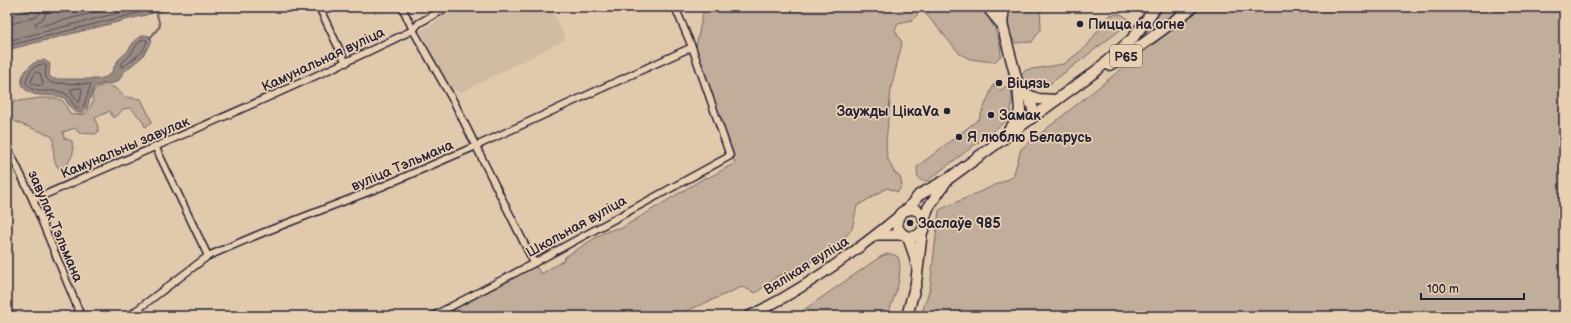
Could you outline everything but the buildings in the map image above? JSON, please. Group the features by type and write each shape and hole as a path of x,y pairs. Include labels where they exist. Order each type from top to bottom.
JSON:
{"highway":[{"path":"988,7 1002,24"}],"main road":[{"path":"1003,138 1017,120 1020,110 1018,85 1002,24 1004,7"},
{"name":"Р65","path":"1096,72 1132,39 1156,7"},
{"name":"Р65","path":"917,277 914,254 905,236 897,226 903,213 919,195 948,179 1056,100 1096,72 1128,55 1193,7"},
{"path":"1018,85 1028,95 1033,105 1034,116 1020,110"},
{"path":"1028,95 1038,99 1056,100"},
{"name":"Р65","path":"907,316 917,277 924,220 928,208 948,179"},
{"path":"903,213 918,211 924,220"},
{"name":"Вялікая вуліца","path":"749,316 839,263 903,213"},
{"path":"876,235 916,236 922,231"}],"street":[{"path":"320,7 346,63"},
{"path":"402,7 413,30 455,104 534,263"},
{"name":"Камунальная вуліца","path":"227,117 346,63 413,30 418,23 448,7"},
{"path":"675,7 692,47"},
{"name":"вуліца Тэльмана","path":"129,316 208,256 270,230 382,187 476,146 692,47"},
{"name":"Школьная вуліца","path":"433,316 534,263 730,156 692,47"},
{"name":"Камунальны завулак","path":"33,200 155,146 227,117"},
{"name":"завулак Тэльмана","path":"7,146 33,200 81,316"},
{"path":"155,146 208,256"}],"shaded area":[{"path":"456,7 550,7 566,39 462,92 451,91 419,31 439,20 438,15"},
{"path":"704,7 982,7 998,36 1001,56 994,62 970,59 960,54 927,15 921,11 912,20 898,23 895,30 902,43 891,89 886,143 887,157 894,172 900,177 902,185 898,192 887,188 857,206 852,229 846,236 812,261 776,277 756,293 742,287 675,316 438,316 535,265 541,274 603,233 617,228 620,229 706,177 708,178 735,163 696,47"},
{"path":"1008,7 1040,7 1041,29 1032,42 1015,43 1008,30"},
{"path":"1164,7 1186,7 1135,45 1152,25"},
{"path":"1203,7 1564,7 1564,316 921,316 930,288 939,210 1013,177 1021,149 1144,51"},
{"path":"1121,14 1130,20 1119,31 1047,86 1040,88 1027,85 1023,81 1021,77 1026,70 1064,64 1087,46 1109,15"},
{"path":"105,84 115,88 125,97 141,99 152,122 145,127 142,120 131,108 123,109 113,118 110,111 95,118 98,132 95,134 79,133 75,128 63,132 64,138 72,141 73,152 69,162 62,169 59,169 55,163 53,137 7,117 7,99 19,101 40,98 56,98 63,101 71,115 86,114 93,102 92,94 97,88"},
{"path":"994,84 997,90 1001,90 1010,84 1012,103 1006,121 927,181 922,181 918,178 918,166 979,119"},
{"path":"887,254 892,254 898,257 900,272 893,302 887,316 795,316 880,257"}],"water":[{"path":"39,7 177,7 7,50 7,16"},
{"path":"144,35 150,36 152,41 142,57 125,71 119,80 114,83 102,84 95,87 87,109 82,113 75,112 64,98 33,94 24,88 22,77 24,72 33,64 44,60 50,64 49,75 53,79 98,79 106,77 111,73 118,60 127,52 135,40"}],"waterway":[{"path":"150,38 160,26 155,7"}],"place":[{"name":"Пицца на огне","path":"1080,24"},
{"name":"Віцязь","path":"999,83"},
{"name":"Заужды ЦікаVа","path":"947,111"},
{"name":"Замак","path":"991,115"},
{"name":"Я люблю Беларусь","path":"959,137"},
{"name":"Заслаўе 985","path":"910,223"}]}
